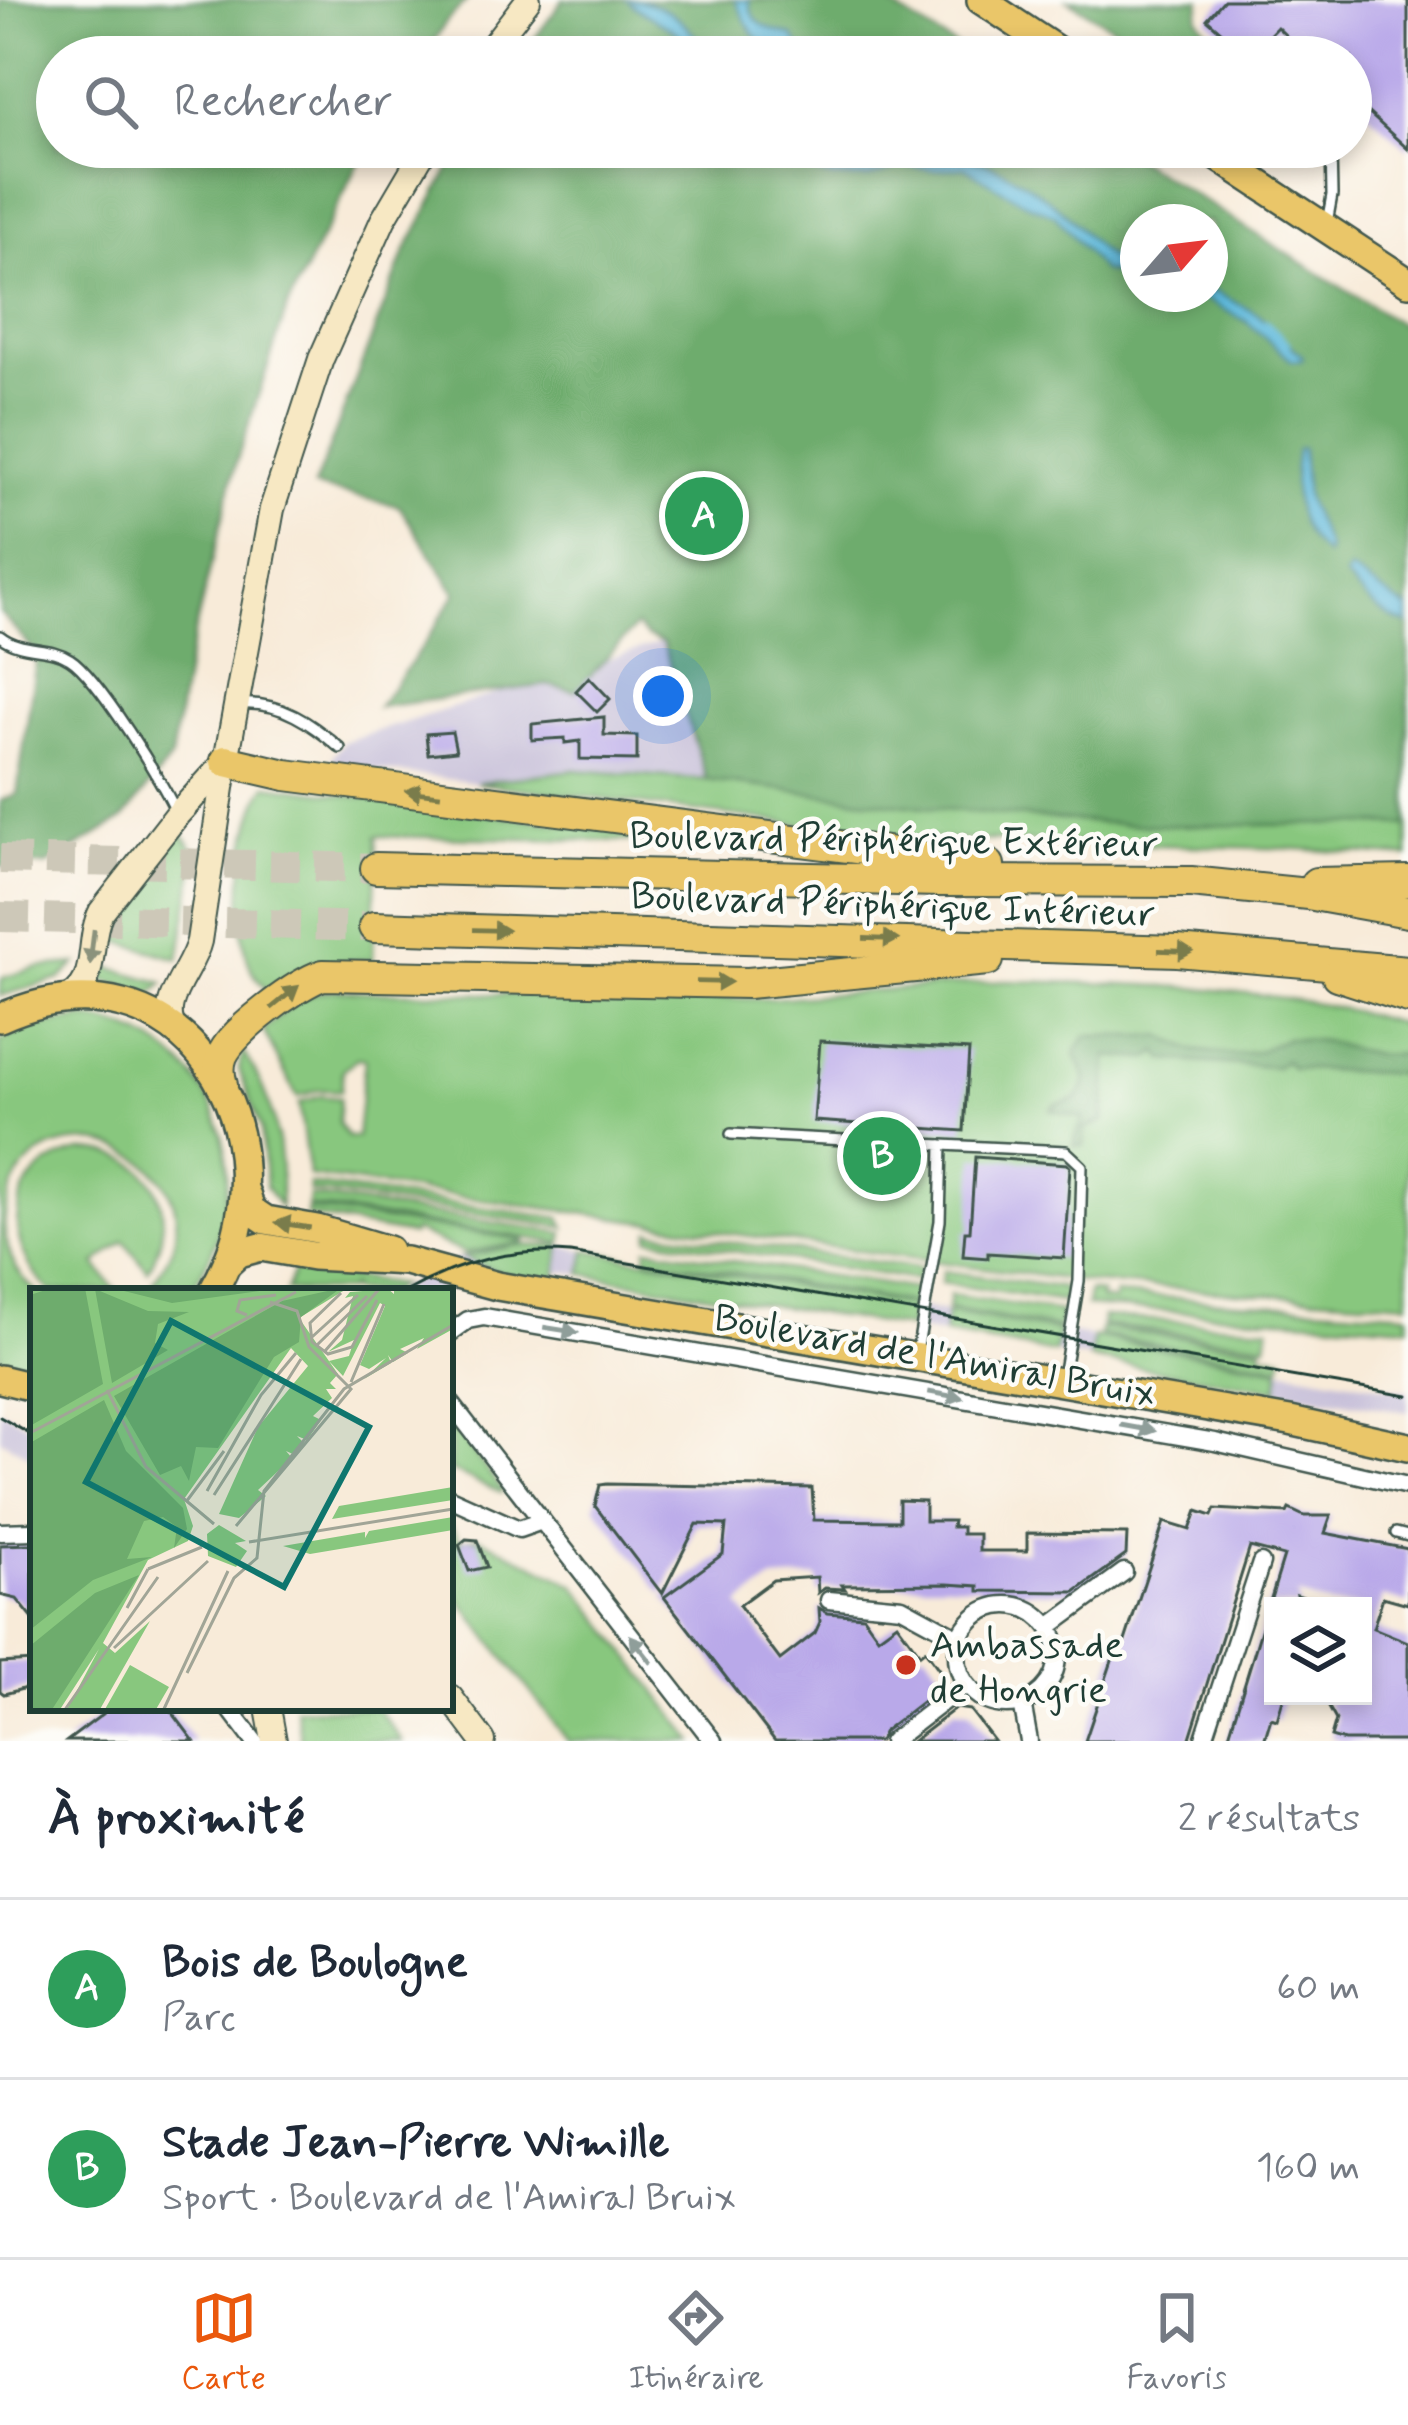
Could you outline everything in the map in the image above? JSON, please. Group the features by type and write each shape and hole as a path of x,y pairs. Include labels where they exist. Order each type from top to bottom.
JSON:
{"highway":[{"path":"226,761 331,781 1108,879"},
{"name":"Boulevard Périphérique Extérieur","path":"376,868 1232,884 1408,912"},
{"path":"1232,884 1408,881"},
{"name":"Boulevard Périphérique Intérieur","path":"374,927 1244,954 1408,971"},
{"path":"222,1085 220,1060 228,1046 296,987 323,975 748,983 1107,949"},
{"path":"1244,954 1295,963 1408,998"}],"main road":[{"path":"500,36 528,0"},
{"path":"981,0 1035,36"},
{"path":"176,1033 168,1022 167,1009 197,949 272,509 321,358 383,220 414,168"},
{"path":"1235,168 1408,282"},
{"path":"0,1018 75,995 86,984 100,912 177,814 226,761"},
{"path":"62,1000 124,1006 176,1033 196,1050 222,1085 240,1130 245,1191 239,1230 215,1288"},
{"name":"Boulevard de l'Amiral Bruix","path":"245,1191 251,1210 266,1220 348,1237 497,1286 1399,1444"},
{"name":"Boulevard de l'Amiral Bruix","path":"227,1264 239,1253 261,1247 436,1268"},
{"path":"0,1379 30,1386"},
{"path":"453,1701 483,1741"},
{"path":"269,1711 274,1741"}],"street":[{"name":"Boulevard de l'Amiral Bruix","path":"453,1331 468,1320 484,1317 1215,1442 1408,1486"},
{"path":"453,1406 713,1741"},
{"path":"453,1499 519,1529 542,1521"},
{"path":"0,1532 30,1531"},
{"path":"1203,1741 1261,1563"},
{"path":"1049,1628 1124,1572"},
{"path":"830,1600 902,1607 959,1639"},
{"path":"993,1606 1024,1607 1049,1628 1055,1642 1054,1672 1035,1696 1022,1703 991,1702 966,1684 959,1670 959,1639 978,1613 993,1606"},
{"path":"892,1741 966,1684"},
{"path":"1022,1703 1028,1741"},
{"path":"231,1711 254,1741"}],"lane":[{"path":"1326,228 1331,168"},
{"path":"0,636 22,647 54,650 76,663 142,753 177,814"},
{"path":"236,704 262,703 282,709 340,748"},
{"path":"731,1134 1066,1150 1082,1166 1078,1286 1062,1382"},
{"path":"916,1358 940,1221 942,1145"}],"shaded area":[{"path":"663,642 707,780 574,770 477,783 331,764 345,741"},
{"path":"517,1245 561,1246 1408,1391 1408,1412 567,1272 476,1280 453,1289 401,1288 462,1257"},
{"path":"0,1409 30,1426 30,1456 0,1439"}],"green space":[{"path":"0,0 467,0 437,36 36,36 36,168 356,168 288,305 237,460 187,663 171,758 123,819 47,865 0,867 0,801 17,794 37,654 0,613"},
{"path":"563,0 882,0 939,36 536,36"},
{"path":"1068,0 1201,0 1198,17 1211,36 1127,36"},
{"path":"450,168 1151,168 1208,204 1120,204 1120,312 1228,312 1228,216 1408,329 1408,825 1073,821 707,780 663,643 636,626 576,691 547,685 378,707 456,593 399,506 314,487 405,252"},
{"path":"574,770 707,780 976,812 1408,825 1408,857 1298,849 904,838 477,783"},
{"path":"267,785 678,842 377,836 373,960 318,966 269,993 248,961 241,895 246,845"},
{"path":"179,830 197,854 179,959 103,937 110,917"},
{"path":"76,964 60,979 0,996 2,978 39,967"},
{"path":"100,965 164,983 152,994 105,981"},
{"path":"1005,981 1258,995 1408,1026 1408,1303 1094,1283 309,1176 299,1103 320,1096 340,1098 338,1123 348,1137 357,1137 365,1059 357,1058 343,1070 341,1091 319,1090 297,1097 263,1030 311,994 334,990 768,999"},
{"path":"83,1018 131,1031 169,1053 198,1084 218,1120 226,1161 225,1205 213,1248 192,1288 159,1288 153,1281 175,1237 172,1199 152,1169 121,1149 84,1142 49,1149 20,1173 5,1216 5,1237 11,1258 33,1288 30,1365 0,1358 0,1041 26,1028"},
{"path":"1086,1036 1162,1036 1192,1050 1233,1055 1259,1051 1287,1038 1323,1041 1374,1055 1408,1054 1408,1070 1403,1074 1292,1068 1285,1060 1276,1067 1165,1060 1158,1052 1147,1059 1108,1056 1104,1121 1085,1129 1084,1146 1073,1146 1083,1118 1051,1110 1075,1100 1084,1089 1084,1072 1075,1054"},
{"path":"243,1051 263,1088 275,1126 280,1207 266,1187 261,1129 239,1069"},
{"path":"81,1151 107,1153 144,1172 161,1205 162,1226 148,1271 124,1241 95,1264 114,1288 47,1288 34,1272 23,1252 18,1209 37,1173"},
{"path":"309,1184 560,1218 565,1227 309,1191"},
{"path":"309,1196 564,1233 562,1243 308,1206"},
{"path":"308,1209 525,1242 464,1253 414,1231 412,1235 307,1216"},
{"path":"650,1231 920,1268 918,1280 649,1238"},
{"path":"517,1245 561,1246 555,1285 508,1276 462,1257"},
{"path":"647,1248 916,1289 914,1304 646,1257"},
{"path":"586,1250 913,1306 909,1328 582,1274"},
{"path":"295,1267 400,1285 395,1288 287,1288"},
{"path":"943,1271 1066,1288 1064,1302 941,1283"},
{"path":"1089,1291 1114,1301 1115,1294 1408,1313 1408,1326 1087,1306"},
{"path":"950,1295 1062,1312 1059,1328 948,1309"},
{"path":"947,1312 1059,1331 1055,1353 944,1334"},
{"path":"1103,1317 1269,1327 1266,1344 1102,1325"},
{"path":"1101,1328 1262,1347 1261,1353 1283,1356 1281,1366 1100,1335"},
{"path":"1094,1337 1280,1369 1277,1390 1090,1359"},
{"path":"453,1426 502,1490 453,1471"},
{"path":"453,1530 461,1542 477,1537 575,1585 694,1741 568,1741 453,1591"},
{"path":"296,1711 379,1711 402,1741 301,1741"}],"water":[{"path":"627,0 666,10 694,36 680,36"},
{"path":"735,0 749,0 758,22 793,36 756,36"},
{"path":"798,168 851,172 899,168 867,178 832,178"},
{"path":"966,168 997,168 1049,200 1101,251 1120,262 1120,274 1102,271 1055,215"},
{"path":"1228,299 1259,315 1302,360 1292,361 1228,311"},
{"path":"1302,448 1306,497 1326,555 1306,533 1296,507 1295,464 1297,449"},
{"path":"1350,570 1408,609 1408,624 1389,617 1366,599 1345,577"}],"building":[{"path":"1224,0 1408,0 1408,149 1372,116 1372,36 1286,36 1277,27 1268,36 1226,36 1207,19"},
{"path":"589,677 610,699 597,712 576,691"},
{"path":"604,717 604,735 637,736 637,760 580,759 580,741 532,740 532,724"},
{"path":"452,732 456,751 428,754 426,734"},
{"path":"820,1041 969,1050 964,1131 814,1121"},
{"path":"975,1157 1070,1167 1064,1258 963,1256 965,1231 970,1231"},
{"path":"600,1485 812,1488 814,1520 899,1521 899,1500 925,1501 925,1521 953,1521 952,1527 962,1527 962,1534 979,1534 979,1551 1027,1551 1027,1533 1127,1534 1126,1555 1075,1592 979,1591 979,1586 947,1584 842,1585 845,1589 825,1588 818,1593 817,1577 773,1580 739,1605 780,1660 815,1633 819,1608 863,1616 878,1637 897,1623 943,1675 941,1687 884,1731 879,1741 775,1741 664,1597 723,1554 726,1525 697,1524 662,1594 595,1506"},
{"path":"1215,1509 1287,1513 1289,1509 1304,1516 1331,1516 1325,1533 1408,1549 1408,1604 1383,1597 1373,1628 1408,1642 1408,1741 1331,1737 1336,1720 1328,1705 1372,1705 1372,1597 1271,1597 1284,1556 1250,1547 1189,1741 1085,1741 1118,1643 1124,1644 1164,1522 1190,1530 1197,1511 1212,1516"},
{"path":"466,1539 477,1540 487,1567 469,1571 459,1545"},
{"path":"30,1544 30,1615 17,1599 0,1595 0,1545"},
{"path":"1264,1621 1264,1705 1281,1705 1277,1720 1271,1718 1264,1741 1227,1741"},
{"path":"30,1661 30,1687 0,1691 0,1663"},
{"path":"956,1708 970,1710 994,1741 913,1741"},
{"path":"101,1711 171,1711 194,1741 67,1741"}],"waterway":[{"path":"1266,323 1287,343"}],"tunnel":[{"path":"0,859 376,868"},
{"path":"0,917 374,927"}],"tram line":[{"path":"413,1288 486,1259 570,1253 1408,1396"},
{"path":"0,1417 30,1434"}],"place":[{"name":"Bois de Boulogne","path":"704,516"},
{"name":"Stade Jean-Pierre Wimille","path":"882,1156"},
{"name":"Ambassade de Hongrie","path":"906,1665"}]}
